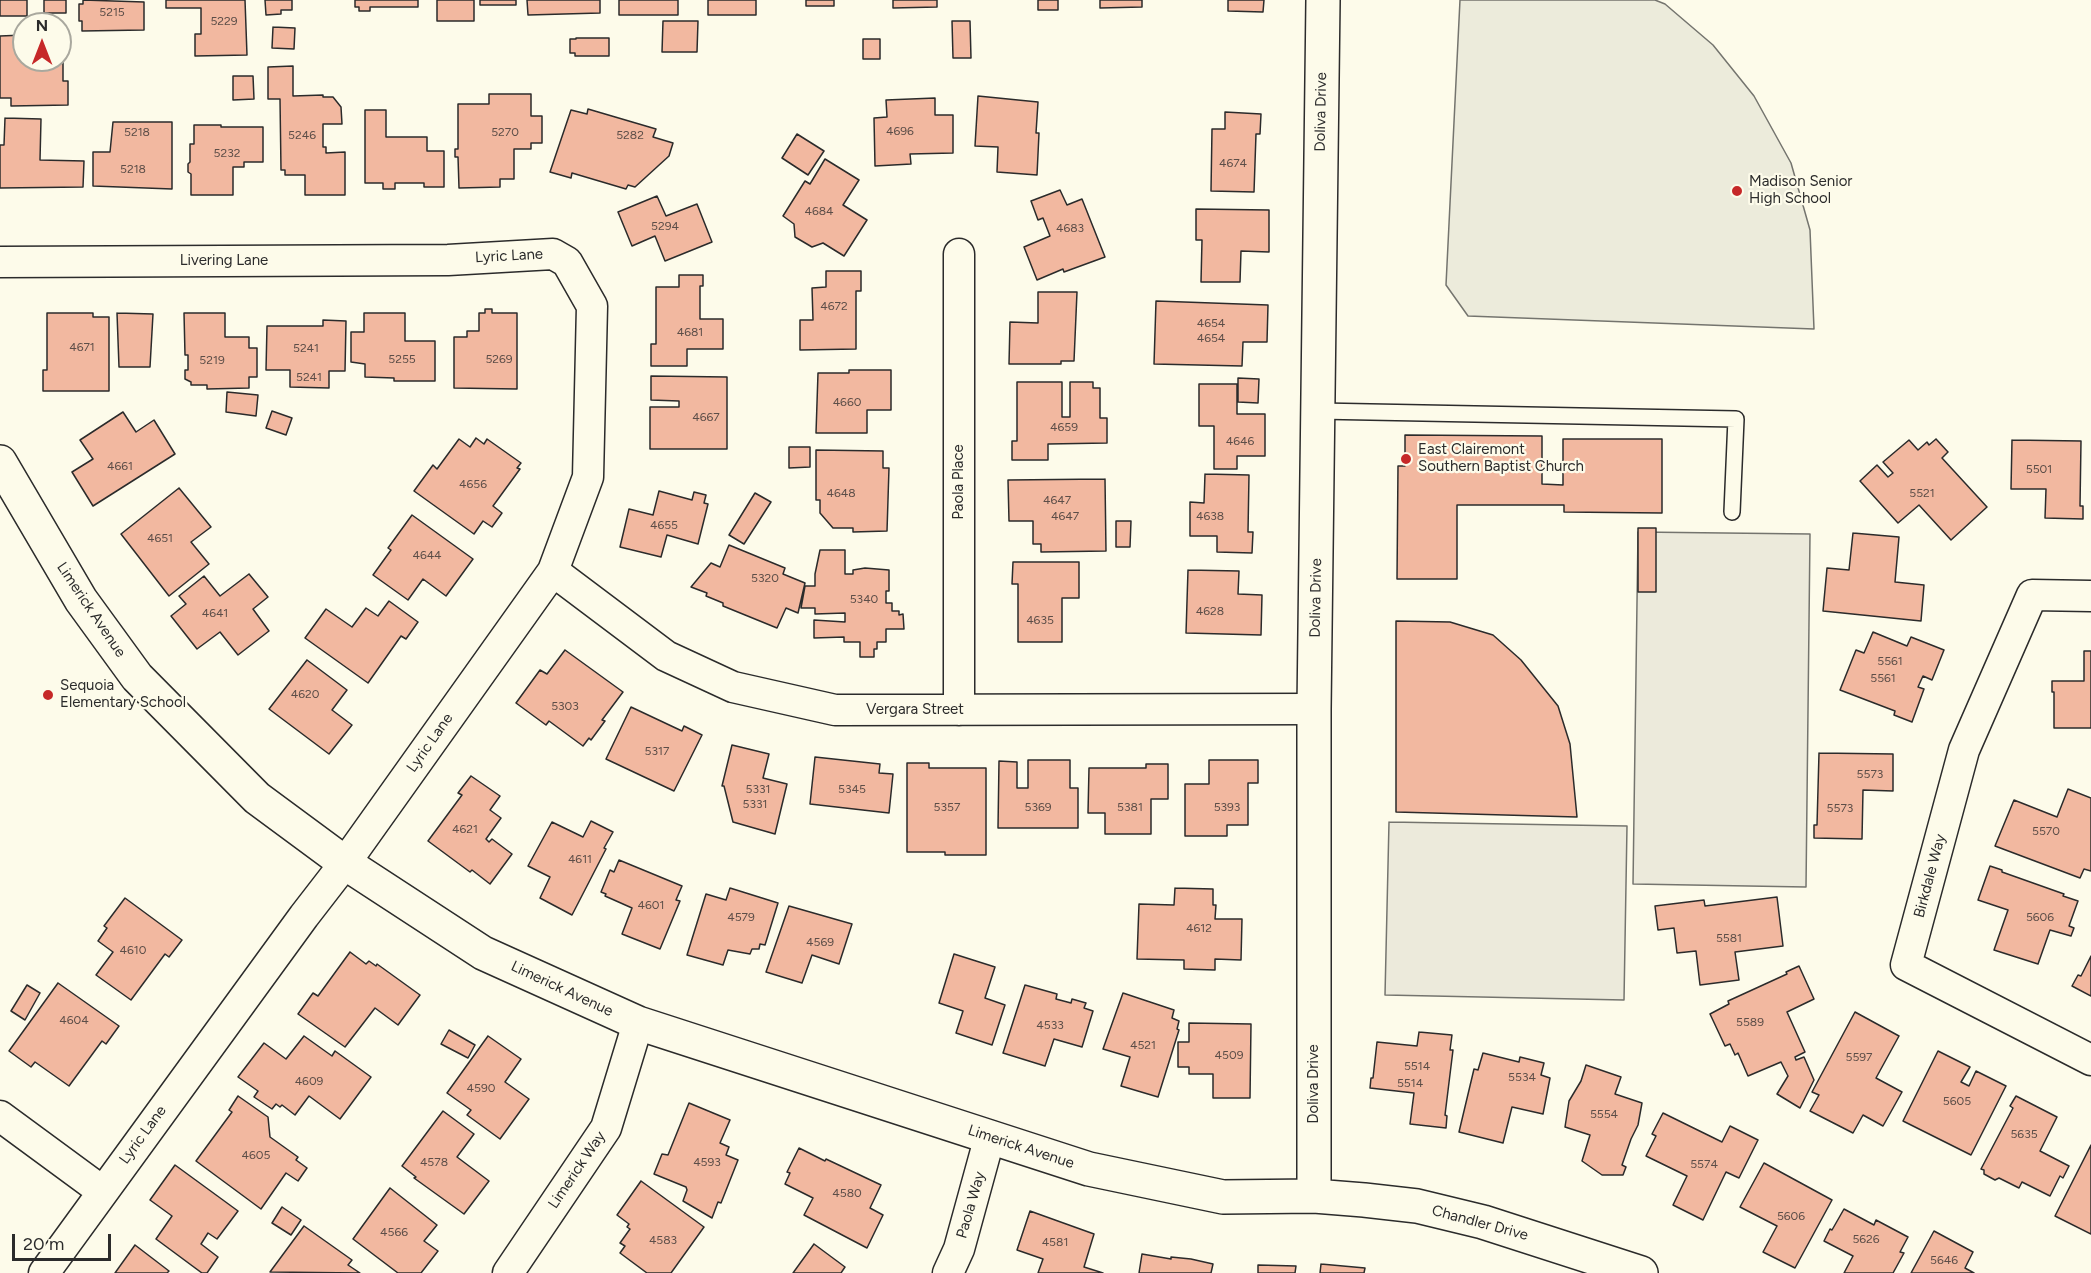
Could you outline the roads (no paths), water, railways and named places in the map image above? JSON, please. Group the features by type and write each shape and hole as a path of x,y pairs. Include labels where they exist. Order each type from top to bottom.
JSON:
{"main road":[{"name":"Doliva Drive","path":"1314,1196 1314,709 1323,0"},
{"name":"Limerick Avenue","path":"0,462 81,600 137,677 257,798 345,863 483,953 638,1023 1089,1169 1223,1197 1314,1196"},
{"name":"Chandler Drive","path":"1314,1196 1428,1209 1483,1222 1641,1273"}],"street":[{"name":"Lyric Lane","path":"44,1273 345,863 553,571 588,477 592,306 567,262 553,254 448,260"},
{"name":"Paola Place","path":"958,254 958,710"},
{"name":"Livering Lane","path":"0,262 448,260"},
{"name":"Vergara Street","path":"553,571 666,656 733,687 835,710 1314,709"},
{"name":"Birkdale Way","path":"2091,596 2032,595 1964,750 1906,965 2091,1060"},
{"name":"Limerick Way","path":"508,1273 606,1128 638,1023"},
{"path":"0,1116 102,1191"},
{"name":"Paola Way","path":"948,1273 958,1249 990,1136"}],"lane":[{"path":"1318,411 1736,419 1732,512"}],"place":[{"name":"Madison Senior High School","path":"1737,191"},
{"name":"East Clairemont Southern Baptist Church","path":"1406,459"},
{"name":"Sequoia Elementary School","path":"48,695"}]}
